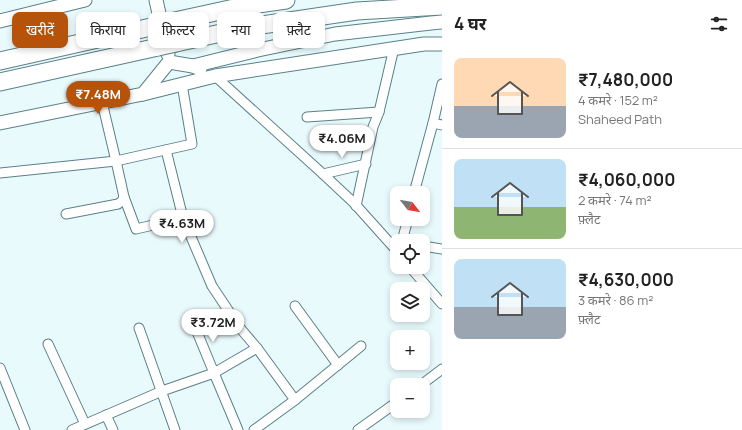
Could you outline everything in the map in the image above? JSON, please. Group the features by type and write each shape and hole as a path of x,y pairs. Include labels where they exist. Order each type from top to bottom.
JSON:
{"highway":[{"path":"0,61 239,7 286,0"},
{"path":"0,82 248,27 357,11 442,6"}],"street":[{"path":"0,21 85,0"},
{"path":"156,0 169,62"},
{"path":"193,66 335,34 442,22"},
{"path":"0,123 143,94 215,76 394,48 424,44 442,44"},
{"path":"356,206 373,127 379,112 394,48"},
{"path":"241,54 244,72"},
{"path":"169,62 193,66 215,76 323,174 390,239"},
{"path":"143,94 169,62"},
{"path":"0,173 116,161 192,144 182,84"},
{"path":"416,186 438,124 442,84"},
{"path":"102,102 124,197 136,229 182,218"},
{"path":"307,117 379,112"},
{"path":"166,150 182,218 212,286 240,328 257,348 295,400"},
{"path":"323,174 366,164"},
{"path":"66,214 118,204 124,197"},
{"path":"430,247 442,249"},
{"path":"416,274 442,304"},
{"path":"295,306 338,365"},
{"path":"193,322 238,430"},
{"path":"139,328 175,430"},
{"path":"48,344 85,424"},
{"path":"254,430 295,400 361,346"},
{"path":"72,430 162,391 214,373 257,348"},
{"path":"0,368 25,430"},
{"path":"430,378 442,369"},
{"path":"358,430 390,407"},
{"path":"106,415 112,430"}]}
